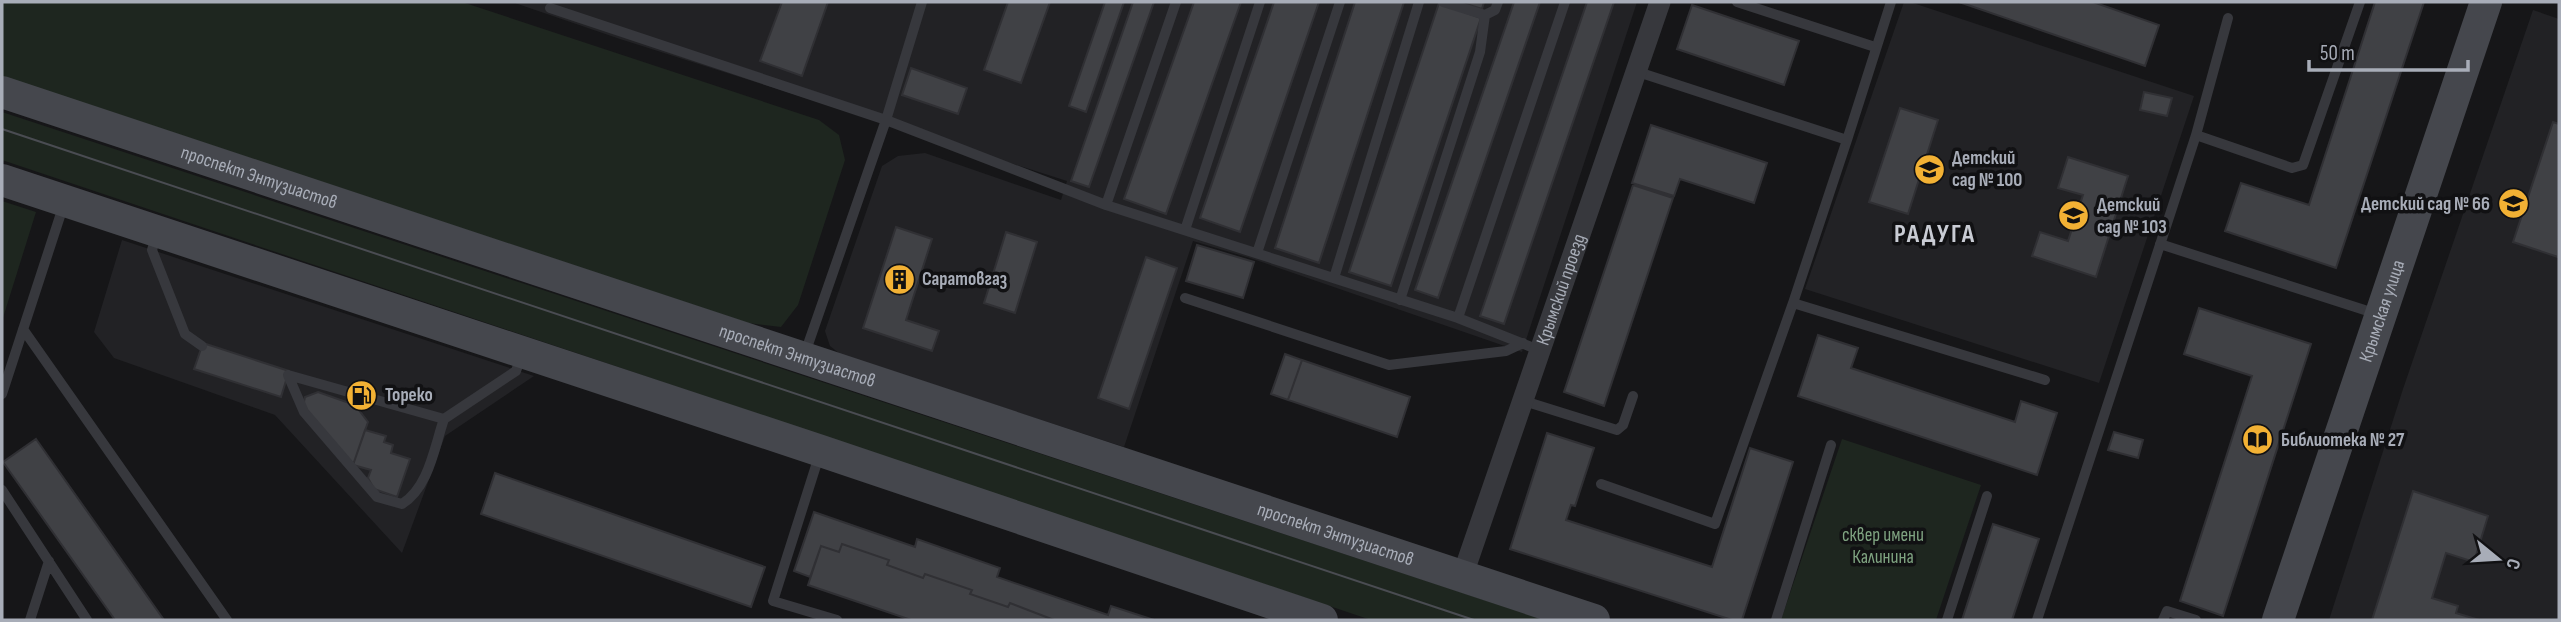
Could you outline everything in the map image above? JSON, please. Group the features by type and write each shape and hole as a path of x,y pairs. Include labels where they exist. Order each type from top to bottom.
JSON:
{"main road":[{"name":"Крымская улица","path":"2278,620 2486,2"},
{"name":"проспект Энтузиастов","path":"2,92 1594,620"},
{"path":"2,180 1322,620"}],"street":[{"name":"Крымский проезд","path":"1462,577 1521,400 1531,346 1660,2"}],"lane":[{"path":"803,359 886,120 922,2"},
{"path":"1106,205 1176,2"},
{"path":"1185,230 1260,2"},
{"path":"1257,253 1340,2"},
{"path":"1334,278 1419,2"},
{"path":"1443,2 1485,15 1495,10 1498,2"},
{"path":"1458,318 1565,2"},
{"path":"1737,2 1765,7 1875,47"},
{"path":"1601,484 1715,524 1793,303 1891,2"},
{"path":"2196,135 2292,168 2303,165 2360,2"},
{"path":"550,8 886,120 1106,205 1458,318 1531,346"},
{"path":"1400,300 1480,52 1485,15"},
{"path":"2037,620 2196,135 2228,18"},
{"path":"1635,71 1847,140"},
{"path":"2,394 65,202"},
{"path":"158,232 152,250 185,334 202,346"},
{"path":"2160,244 2379,314"},
{"path":"1185,298 1389,365 1531,346"},
{"path":"1793,303 2045,380"},
{"path":"23,329 227,620"},
{"path":"444,419 288,375 304,412 377,497 402,504 412,498 422,485 444,419 516,371 523,353"},
{"path":"1521,400 1617,430 1623,425 1633,396"},
{"path":"1776,620 1831,445"},
{"path":"821,451 773,601 813,616 837,620"},
{"path":"2,489 87,620"},
{"path":"1947,620 1987,496"},
{"path":"30,620 48,561"},
{"path":"2162,620 2167,611 2196,620"}],"shaded area":[{"path":"512,2 1637,2 1522,352 1250,258 1193,241 1124,447 840,354 830,346 825,331 882,166 898,156 925,153 1061,200 1067,181"},
{"path":"1904,2 2194,96 2099,383 1805,289"},
{"path":"2533,10 2559,19 2559,620 2329,620 2403,389"},
{"name":"Тореко","path":"122,240 534,376 445,436 402,553 275,415 114,358 94,332"}],"green space":[{"path":"2,2 462,2 819,120 839,135 845,160 798,305 781,327 748,323 2,76"},
{"path":"2,112 1545,620 1371,620 2,160"},
{"path":"2,201 36,212 2,321"},
{"name":"сквер имени Калинина","path":"1842,439 1981,485 1936,620 1781,620"}],"building":[{"path":"782,2 828,2 802,76 760,61"},
{"path":"1008,2 1050,2 1021,83 984,70"},
{"path":"1105,2 1124,2 1086,112 1069,106"},
{"path":"1133,2 1154,2 1089,187 1071,181"},
{"path":"1194,2 1241,2 1166,214 1124,199"},
{"path":"1274,2 1319,2 1240,232 1200,218"},
{"path":"1355,2 1404,2 1319,263 1275,248"},
{"path":"1460,2 1484,2 1482,9"},
{"path":"1514,2 1540,2 1438,298 1415,290"},
{"path":"1587,2 1614,2 1504,324 1480,316"},
{"path":"1959,2 2093,2 2159,25 2145,66"},
{"path":"2375,2 2424,2 2336,268 2225,231 2241,183 2309,205"},
{"path":"1439,3 1481,18 1391,286 1349,272"},
{"path":"1692,5 1799,41 1784,85 1677,49"},
{"path":"911,68 967,88 958,114 902,95"},
{"path":"2144,92 2172,98 2167,116 2140,110"},
{"path":"1900,108 1938,120 1908,214 1869,202"},
{"path":"2553,122 2559,124 2558,257 2513,242"},
{"path":"1651,125 1767,163 1754,203 1680,179 1674,196 1632,183"},
{"path":"2068,157 2128,176 2096,277 2032,256 2040,232 2068,241 2083,195 2058,188"},
{"path":"1633,185 1673,198 1604,406 1564,392"},
{"name":"Саратовгаз","path":"896,227 932,239 906,320 939,331 932,351 863,328"},
{"path":"1006,232 1037,242 1015,313 984,303"},
{"path":"1197,245 1254,262 1243,298 1186,281"},
{"path":"1146,257 1177,268 1129,409 1098,398"},
{"path":"2199,308 2311,344 2223,616 2180,601 2252,376 2184,354"},
{"path":"1818,335 1858,348 1851,368 2015,422 2021,401 2057,413 2037,475 1798,396"},
{"path":"203,343 289,371 281,397 194,369"},
{"path":"1285,354 1302,360 1288,400 1271,394"},
{"path":"1302,360 1410,397 1397,437 1288,400"},
{"path":"318,392 355,405 368,422 353,465 303,406 305,397"},
{"path":"365,430 386,436 384,442 393,445 391,453 410,459 397,497 374,489 368,478 371,470 353,465"},
{"path":"2114,432 2143,440 2138,458 2108,450"},
{"path":"1547,433 1594,448 1575,506 1571,505 1566,520 1712,567 1750,448 1793,462 1742,620 1732,620 1510,549"},
{"path":"36,439 164,620 115,620 3,462"},
{"path":"495,473 765,567 751,607 481,514"},
{"path":"2413,491 2488,516 2474,562 2446,553 2432,598 2458,606 2456,613 2479,620 2372,620"},
{"path":"814,512 915,547 917,539 1000,568 997,577 1108,615 1111,606 1154,620 1054,620 1010,603 1008,607 970,594 972,590 925,574 923,578 887,565 889,560 842,544 839,552 821,546 810,577 794,571"},
{"path":"1993,524 2039,539 2012,620 1962,620"},
{"path":"842,544 889,560 887,565 923,578 925,574 972,590 970,594 1008,607 1010,603 1054,620 911,620 808,585 821,546 839,552"}],"tram line":[{"path":"2,129 1474,620"}],"place":[{"name":"Детский сад № 100","path":"1929,169"},
{"name":"Детский сад № 66","path":"2513,204"},
{"name":"Детский сад № 103","path":"2074,216"},
{"name":"Саратовгаз","path":"899,279"},
{"name":"Тореко","path":"362,395"},
{"name":"Библиотека № 27","path":"2258,440"}],"district":[{"name":"РАДУГА","path":"1935,234"}]}
